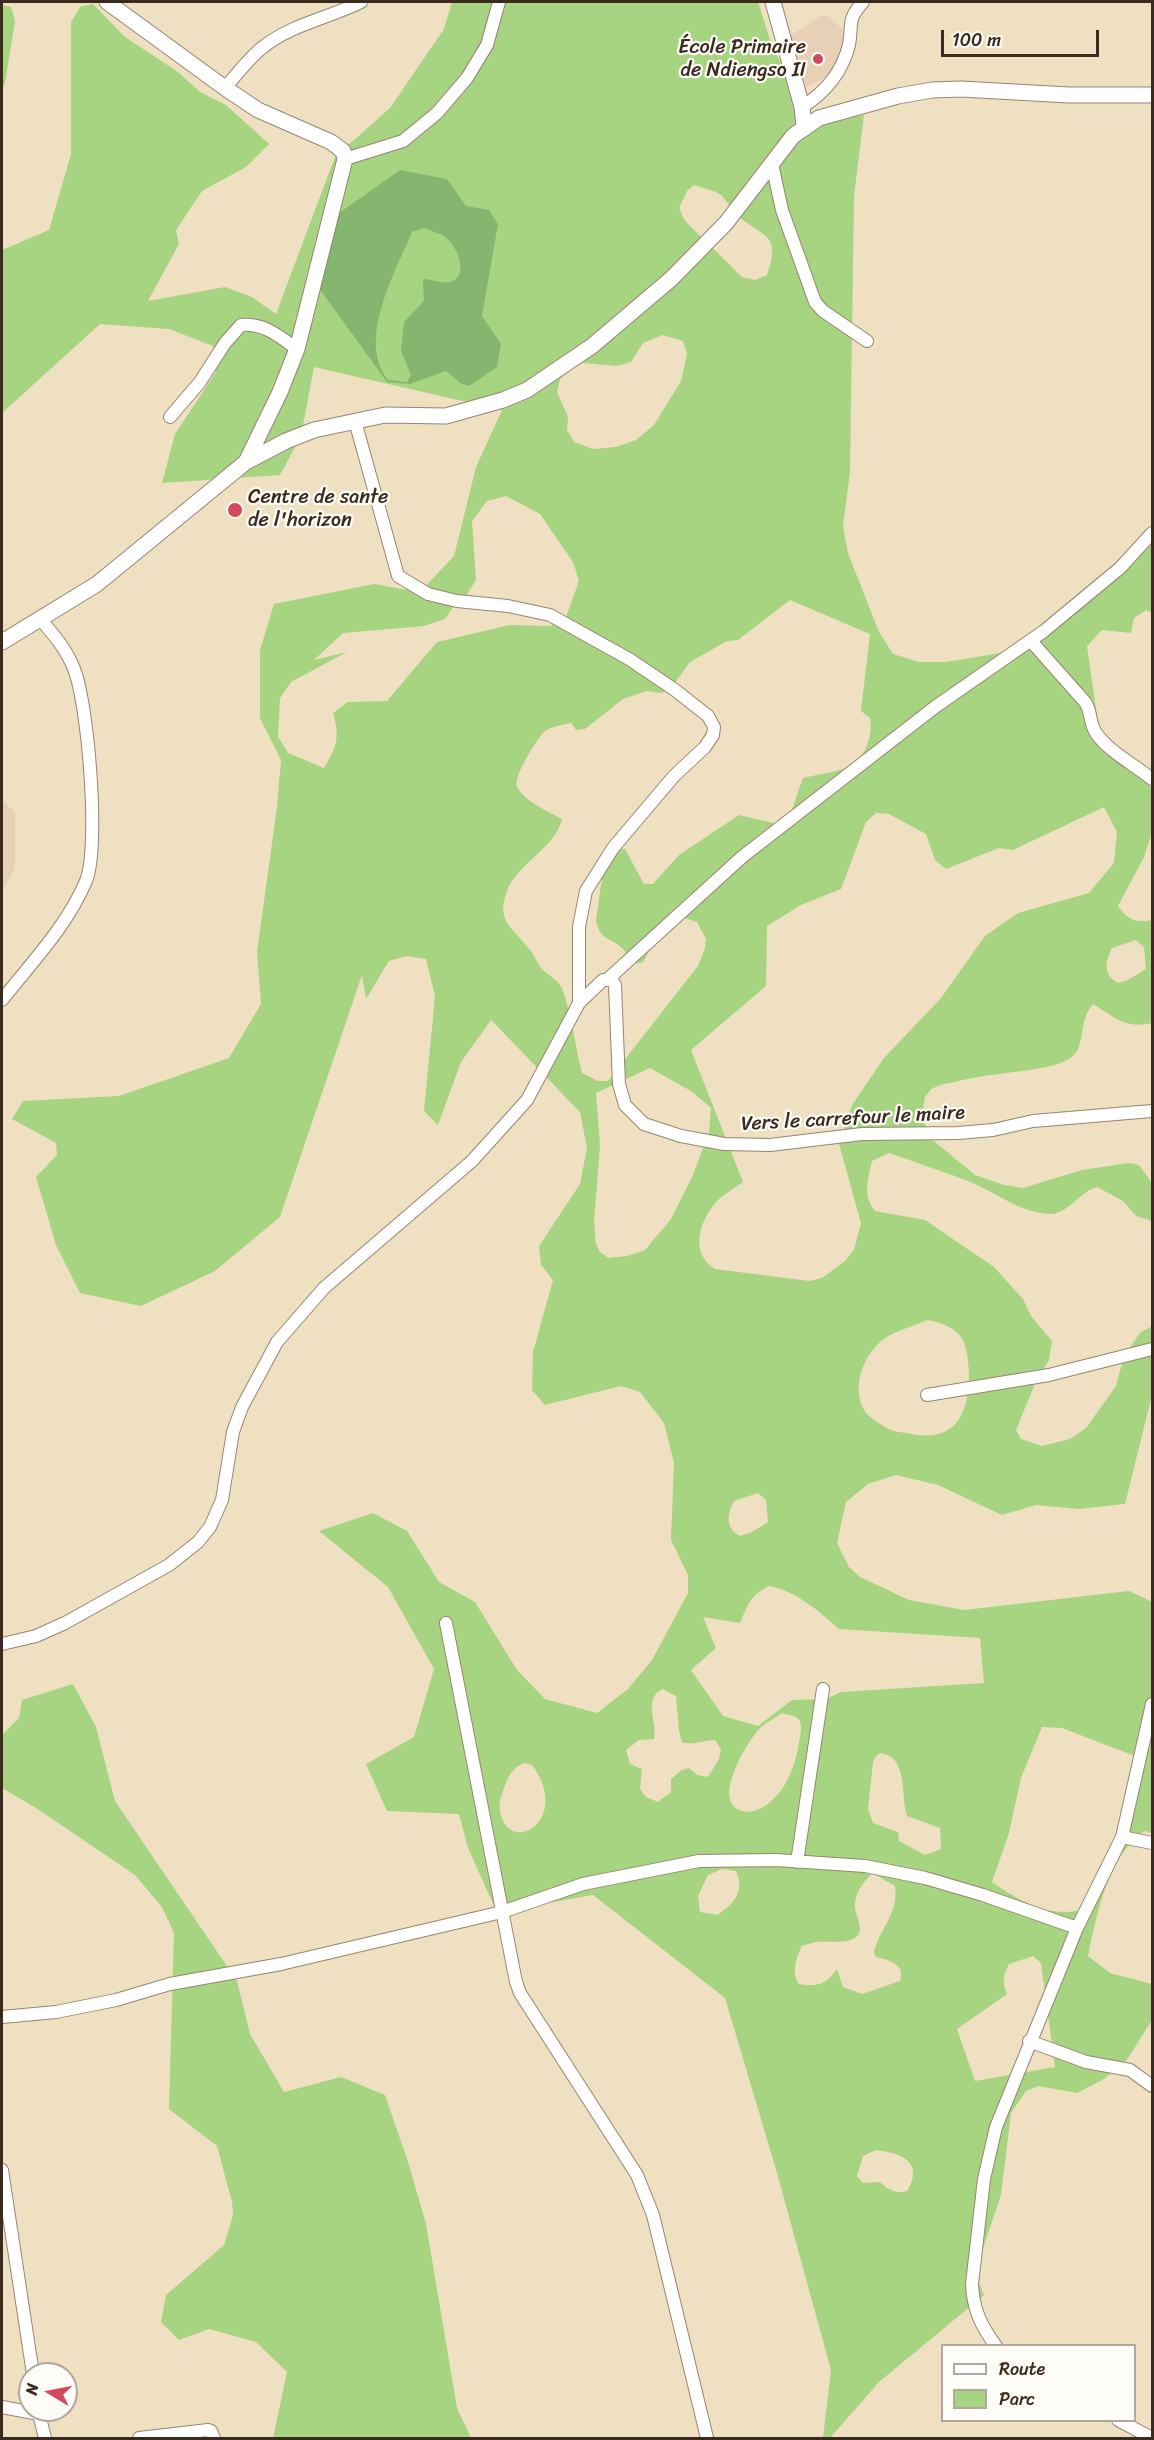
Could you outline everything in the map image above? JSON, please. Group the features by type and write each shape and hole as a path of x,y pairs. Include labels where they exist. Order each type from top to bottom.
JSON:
{"street":[{"path":"107,2 258,110 331,142 343,151 345,159 297,349 246,462"},
{"path":"225,88 264,46 290,31 361,2"},
{"path":"345,159 403,141 437,113 467,78 487,45 499,2"},
{"path":"773,2 802,107 804,126"},
{"path":"802,107 818,97 835,78 849,43 849,27 853,14 863,2"},
{"path":"2,642 97,584 246,462 314,430 384,415 447,416 503,400 527,390 592,346 671,279 726,223 788,143 804,126 819,118 898,96 932,90 961,89 1070,95 1152,95"},
{"path":"771,164 782,210 815,302 823,311 867,341"},
{"path":"170,417 200,382 225,343 241,325 254,324 270,330 297,349"},
{"path":"355,421 398,576 428,594 457,601 508,606 550,615 628,659 675,690 708,716 714,727 713,735 705,747 674,776 613,848 586,891 579,927 579,1003"},
{"path":"2,1644 36,1636 65,1623 169,1566 198,1542 210,1527 222,1500 233,1432 243,1407 277,1342 324,1287 472,1161 527,1100 579,1003 742,857 926,714 1031,641 1120,568 1152,533"},
{"path":"2,999 58,930 86,881 91,860 92,810 80,688 74,669 63,648 41,620"},
{"path":"1031,641 1085,702 1090,709 1095,732 1102,740 1152,779"},
{"name":"Vers le carrefour le maire","path":"608,979 612,980 615,985 619,1084 625,1105 644,1124 681,1136 724,1144 770,1145 862,1134 958,1133 993,1130 1033,1121 1152,1111"},
{"path":"927,1395 1049,1375 1152,1349"},
{"path":"446,1623 520,1993 637,2175 645,2193 653,2215 690,2360 707,2439"},
{"path":"797,1862 824,1689"},
{"path":"995,2344 981,2325 973,2303 972,2284 988,2154 1029,2041 1077,1928 1122,1837 1152,1704"},
{"path":"1122,1837 1152,1843"},
{"path":"2,2017 56,2012 116,2000 170,1984 281,1964 502,1912 583,1884 699,1861 797,1862 865,1866 925,1878 983,1895 1077,1928"},
{"path":"1029,2041 1086,2062 1131,2070 1152,2086"},
{"path":"2,2170 31,2362"},
{"path":"2,2408 18,2410"},
{"path":"41,2422 45,2439"},
{"path":"1120,2422 1152,2439"},
{"path":"139,2439 208,2430 211,2431 214,2439"}],"shaded area":[{"name":"École Primaire de Ndiengso II","path":"824,14 842,28 847,45 833,74 804,88 788,37"},
{"path":"2,799 15,813 15,868 2,891"}],"green space":[{"path":"452,2 758,2 773,49 816,124 864,115 854,196 850,472 843,526 848,553 879,632 893,654 919,662 946,662 1030,648 1152,537 1152,613 1146,610 1134,618 1131,633 1102,630 1087,646 1097,716 1097,743 1105,754 1140,776 1152,789 1152,833 1144,857 1118,906 1125,915 1132,919 1152,920 1152,1023 1135,1025 1121,1021 1093,1004 1086,1015 1077,1051 1072,1057 1041,1068 940,1085 931,1089 925,1097 922,1116 929,1137 975,1175 1004,1185 1023,1188 1082,1170 1129,1163 1139,1165 1152,1183 1152,1221 1136,1216 1123,1201 1097,1187 1057,1213 1039,1213 1010,1202 973,1183 889,1153 872,1161 867,1187 868,1199 875,1211 925,1220 994,1267 1023,1299 1031,1316 1052,1341 1049,1360 1037,1379 1016,1430 1021,1439 1042,1446 1070,1439 1086,1428 1116,1386 1124,1356 1140,1333 1152,1326 1152,1395 1125,1504 1079,1509 1036,1505 1002,1515 938,1485 896,1475 868,1484 846,1502 837,1543 849,1567 860,1577 909,1600 964,1610 1129,1591 1152,1602 1152,1833 1144,1831 1131,1842 1112,1871 1100,1905 1088,1956 1110,1973 1152,1984 1152,2020 1126,2061 1104,2079 1077,2093 1038,2086 1026,2091 1011,2113 1001,2195 982,2251 979,2283 984,2295 879,2382 830,2438 823,2438 831,2370 777,2173 725,1998 593,1895 531,1906 500,1919 468,1848 459,1814 387,1811 366,1764 414,1737 434,1669 388,1587 319,1531 373,1513 407,1531 439,1582 475,1602 517,1670 545,1699 597,1713 628,1689 652,1660 688,1593 688,1575 671,1540 674,1463 664,1423 640,1392 621,1386 545,1405 532,1390 533,1352 553,1280 541,1265 539,1246 580,1184 587,1148 580,1112 491,1020 461,1062 438,1125 424,1111 435,996 426,959 407,956 389,961 366,999 362,975 280,1217 215,1271 141,1306 80,1293 56,1245 36,1177 57,1155 56,1143 12,1119 23,1101 119,1096 229,1058 261,1004 257,952 277,807 281,760 260,718 260,650 274,604 374,584 420,592 454,556 476,467 502,410 314,367 301,436 280,475 162,483 175,434 216,372 213,346 169,329 100,324 2,413 2,250 49,230 71,154 71,22 80,7 93,4 125,37 178,72 200,92 226,105 269,144 246,167 202,191 176,230 179,244 148,301 225,287 252,297 276,314 335,157 390,108 444,29","holes":["694,185 721,195 736,215 768,239 772,252 767,275 755,280 742,277 685,221 679,208 687,191","663,335 683,341 687,354 681,381 654,425 636,440 616,447 593,449 574,442 567,430 568,417 557,392 560,379 571,369 583,363 617,366 631,362 643,343","506,496 540,514 573,562 579,581 566,617 550,626 510,625 437,642 387,701 348,702 333,713 336,742 324,768 288,753 278,737 280,698 291,682 347,652 314,660 343,633 424,626 445,619 457,601 466,596 476,580 472,521 487,501","790,600 870,634 861,711 870,718 870,737 862,755 849,766 837,771 803,778 786,826 739,815 679,855 653,884 644,884 625,849 616,848 604,864 596,920 600,932 622,948 634,964 643,962 662,928 678,916 697,922 706,939 698,966 608,1081 598,1081 582,1073 561,985 540,967 532,952 508,924 503,911 507,891 512,881 552,839 562,819 524,796 517,786 517,781 526,758 544,732 571,723 576,730 585,729 623,699 646,691 662,693 671,688 690,662 727,641 738,640","1104,807 1117,832 1114,863 1089,893 1018,913 985,936 941,998 884,1058 852,1105 839,1144 861,1223 854,1250 845,1261 822,1278 809,1281 715,1269 707,1262 699,1245 702,1225 719,1199 743,1182 691,1050 766,986 767,926 801,905 841,889 866,822 876,813 889,814 926,834 935,860 946,869 999,848 1013,850","1136,940 1144,947 1146,969 1118,983 1108,972 1108,958 1112,948","650,1068 691,1091 711,1108 709,1132 693,1175 671,1219 645,1250 627,1256 608,1258 600,1252 596,1244 594,1222 600,1146 596,1093","928,1320 952,1329 963,1340 968,1365 968,1394 961,1416 947,1430 925,1436 894,1431 888,1429 864,1410 859,1389 863,1368 874,1349 890,1335","758,1493 766,1500 768,1522 740,1536 730,1525 730,1511 734,1501","769,1586 798,1597 839,1629 980,1638 984,1683 841,1692 826,1699 792,1700 758,1726 723,1716 691,1670 716,1648 703,1617 740,1623 750,1601","663,1689 676,1696 682,1742 715,1740 721,1749 719,1759 708,1777 697,1775 689,1768 682,1770 671,1779 671,1792 658,1802 646,1797 640,1789 642,1769 630,1764 626,1750 639,1740 654,1739 652,1705 657,1693","782,1713 798,1718 801,1731 795,1761 779,1794 756,1811 742,1811 732,1803 729,1794 731,1782 747,1746 759,1729","1042,1727 1062,1728 1140,1758 1126,1822 1081,1910 1057,1912 1034,1906 992,1882 1009,1833 1021,1778","881,1753 890,1756 900,1770 907,1816 940,1828 941,1849 925,1855 899,1841 898,1832 873,1823 868,1809 873,1762","524,1763 532,1765 542,1784 546,1800 543,1814 536,1825 527,1831 518,1832 509,1828 502,1818 501,1798 510,1774","722,1869 736,1871 739,1885 733,1902 717,1915 700,1912 698,1896 708,1875","872,1873 895,1886 892,1912 874,1952 876,1957 899,1967 900,1981 862,1994 843,1987 837,1969 829,1979 821,1984 799,1984 795,1975 795,1965 802,1946 815,1942 849,1940 860,1932 855,1900","1033,1956 1041,1963 1055,2067 975,2081 957,2029 1007,1994 1004,1975 1009,1964","876,2150 885,2151 902,2157 912,2166 912,2181 907,2191 892,2191 880,2182 863,2183 857,2176 863,2156"]},
{"path":"2,5 11,7 15,21 2,90"},
{"path":"400,170 447,179 466,206 489,210 498,224 482,316 501,344 497,367 469,386 460,383 446,371 410,384 387,382 319,288 332,218","holes":["424,228 449,241 457,252 460,271 458,277 450,282 425,279 423,281 424,301 404,322 401,351 411,375 407,382 388,380 379,364 376,345 377,326 389,285 412,232"]},
{"path":"73,1684 96,1727 115,1801 237,1981 250,2034 284,2092 341,2077 385,2095 426,2224 457,2408 471,2438 273,2438 287,2372 256,2342 209,2329 179,2340 161,2322 166,2295 224,2245 233,2215 232,2202 217,2146 169,2109 174,1933 162,1907 135,1875 36,1808 2,1788 2,1735 19,1718 22,1700"}],"place":[{"name":"École Primaire de Ndiengso II","path":"818,59"},
{"name":"Centre de sante de l'horizon","path":"235,510"}]}
